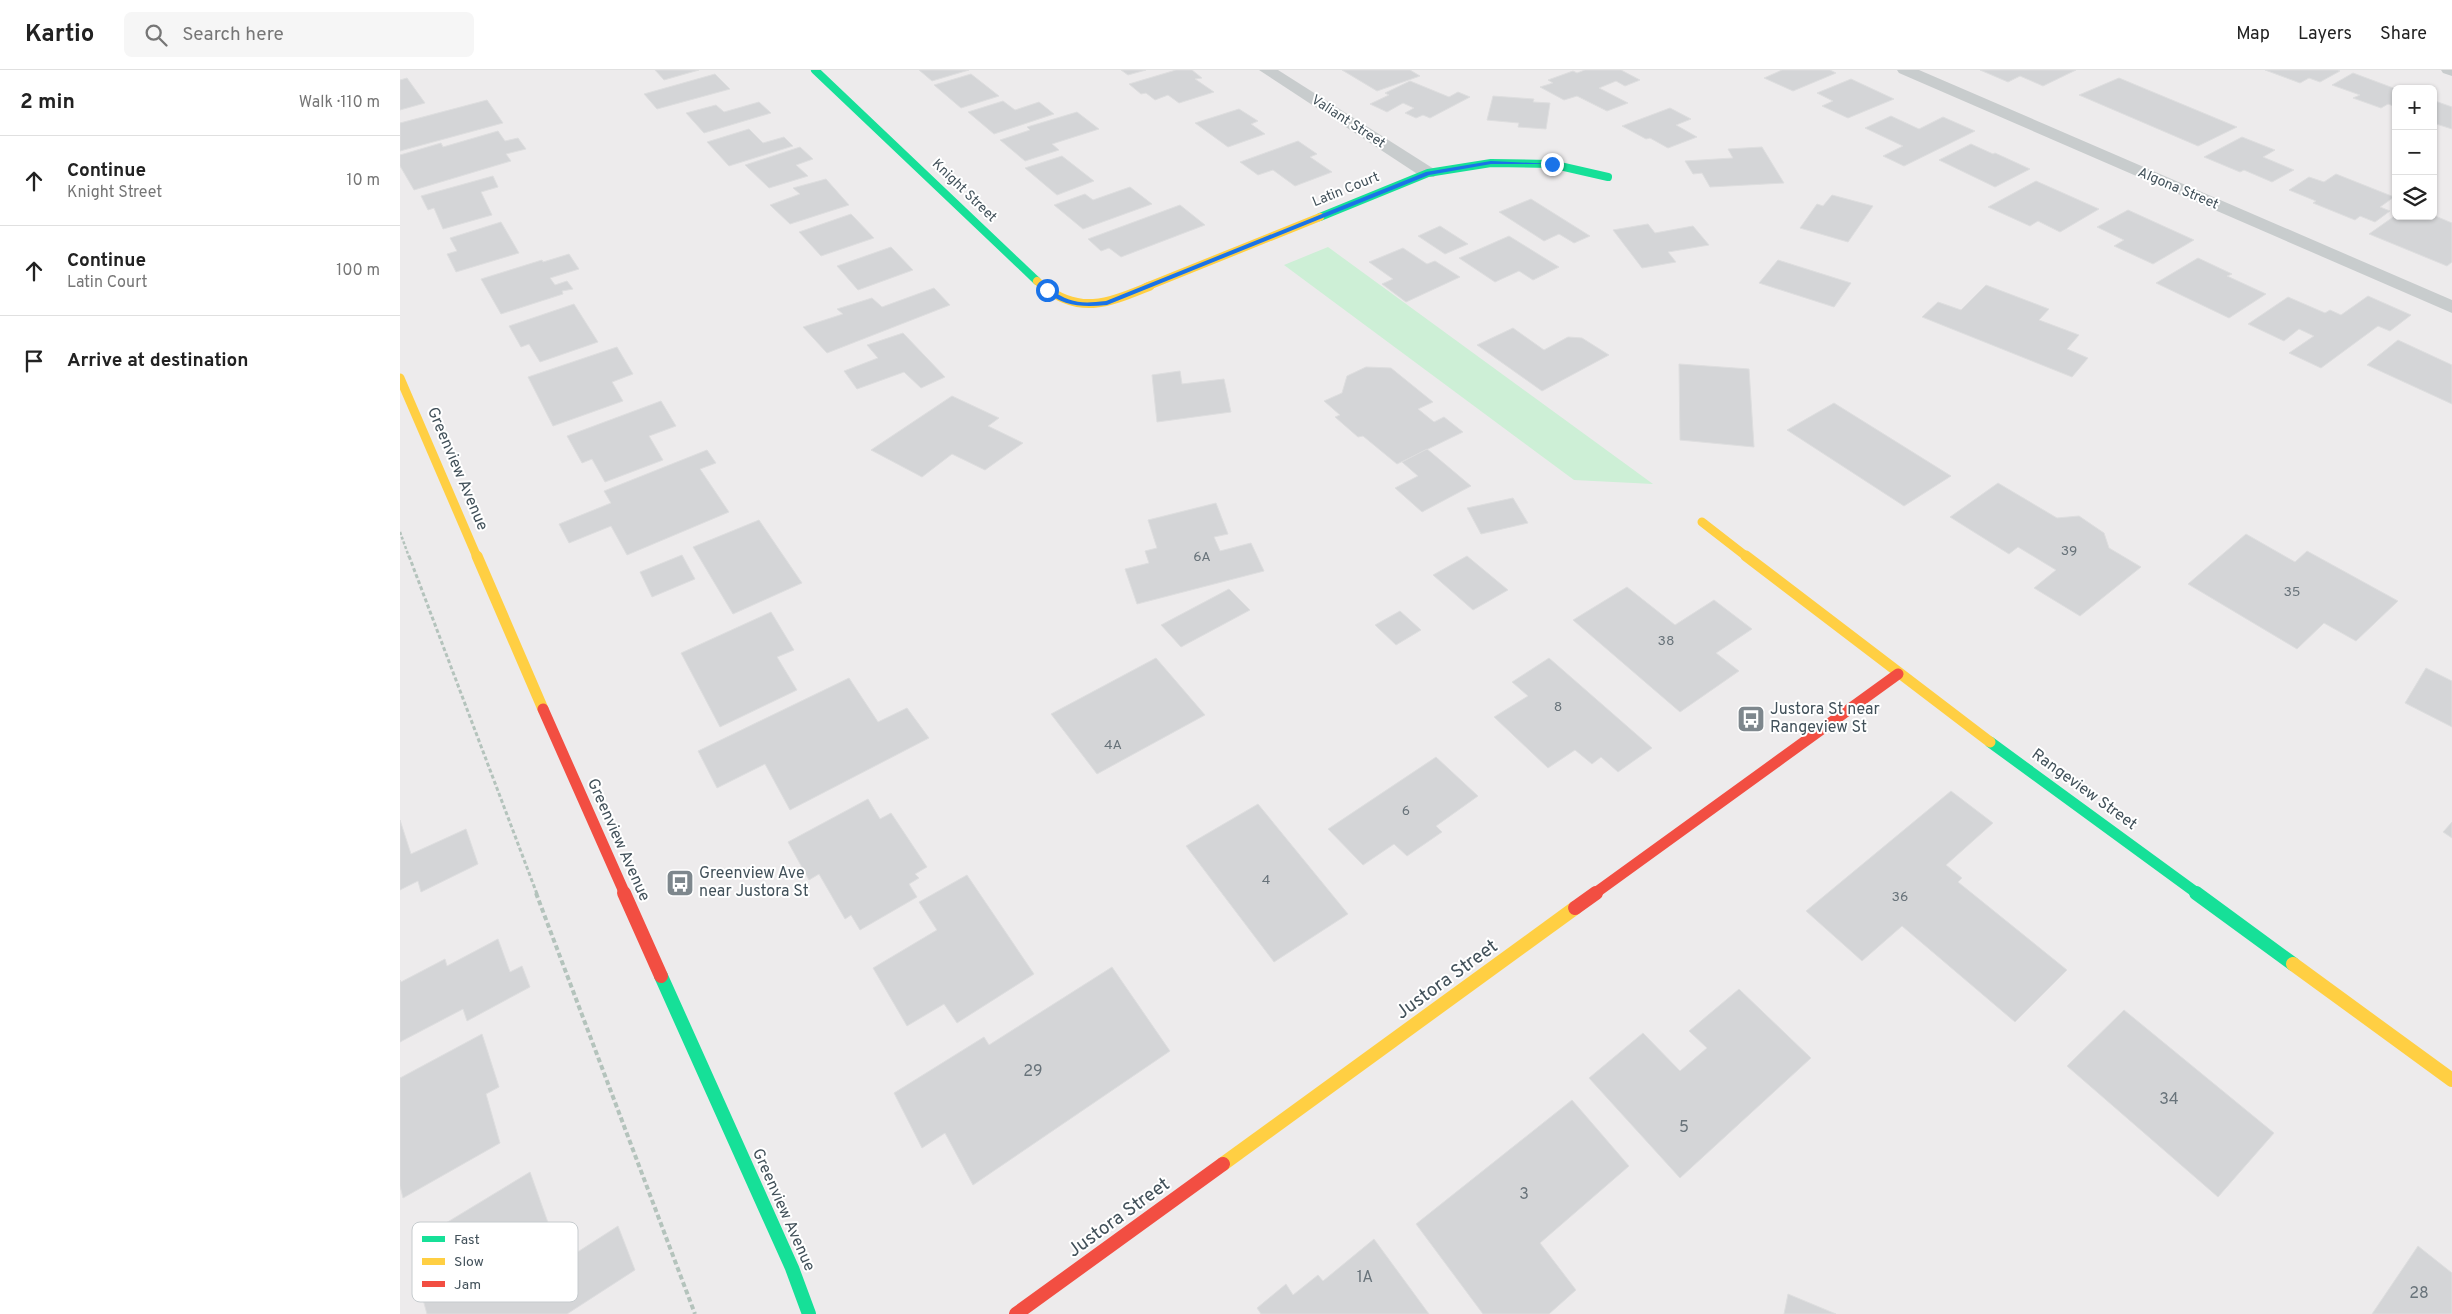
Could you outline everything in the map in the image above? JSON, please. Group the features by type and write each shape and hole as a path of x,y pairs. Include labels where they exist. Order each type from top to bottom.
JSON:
{"street":[{"name":"Knight Street","path":"815,70 1047,290 1064,301 1082,305 1107,303"},
{"name":"Valiant Street","path":"1267,70 1428,173"},
{"name":"Algona Street","path":"1905,70 2452,307"},
{"name":"Latin Court","path":"1107,303 1428,173 1491,163 1552,164 1608,177"},
{"name":"Greenview Avenue","path":"400,378 552,731 792,1268 809,1314"},
{"name":"Rangeview Street","path":"1702,522 1898,674 2452,1080"},
{"name":"Justora Street","path":"1016,1314 1898,674"}],"path":[{"path":"400,532 695,1314"}],"green space":[{"path":"1328,247 1653,484 1574,480 1284,265"}],"building":[{"path":"655,70 699,70 664,80"},
{"path":"919,70 969,70 932,81"},
{"path":"1121,70 1146,70 1128,75"},
{"path":"1176,70 1192,70 1202,78 1195,79 1214,92 1179,103 1168,95 1155,100 1146,93 1141,94 1129,84"},
{"path":"1342,70 1410,70 1420,76 1377,91"},
{"path":"1585,70 1621,70 1640,80 1625,86 1616,81 1599,88 1628,103 1607,111 1577,96 1564,100 1540,87 1553,83 1548,80 1573,71 1577,73"},
{"path":"1782,70 1830,70 1836,73 1793,91 1764,78"},
{"path":"1980,70 2076,70 2043,86 2020,76 2008,82"},
{"path":"2265,70 2340,71 2320,82 2309,78 2300,83"},
{"path":"2353,73 2392,88 2392,106 2388,104 2381,108 2353,98 2360,95 2332,85"},
{"path":"715,74 730,89 657,109 644,94"},
{"path":"971,74 999,96 961,108 934,85"},
{"path":"407,78 425,103 400,110 400,80"},
{"path":"2119,78 2237,127 2198,146 2079,95"},
{"path":"1851,79 1894,99 1848,118 1822,106 1833,101 1817,93"},
{"path":"1410,81 1449,97 1458,92 1470,97 1430,118 1423,115 1416,118 1405,113 1414,108 1403,103 1387,112 1370,104 1389,95 1385,93"},
{"path":"1493,96 1534,99 1533,102 1550,103 1546,129 1518,127 1519,123 1487,120"},
{"path":"487,100 503,123 400,151 400,123"},
{"path":"1003,101 1015,110 1039,102 1054,114 994,134 968,112"},
{"path":"759,102 771,113 704,133 686,113 716,105 724,112"},
{"path":"2437,102 2452,107 2452,129 2437,124"},
{"path":"1670,108 1691,119 1676,125 1697,137 1668,148 1622,126"},
{"path":"1239,109 1258,121 1251,124 1265,134 1228,147 1195,123"},
{"path":"1077,112 1099,129 1052,144 1059,150 1025,161 1000,140 1030,130 1027,127"},
{"path":"1891,116 1919,129 1943,117 1975,131 1904,166 1883,156 1903,146 1865,128"},
{"path":"749,129 763,143 784,137 793,146 729,166 707,142"},
{"path":"498,131 505,141 518,138 526,149 506,154 511,161 414,190 400,166 400,155 441,143 443,147"},
{"path":"2242,137 2275,150 2263,157 2294,170 2272,182 2244,170 2240,172 2204,157"},
{"path":"1298,141 1317,154 1310,157 1332,172 1295,186 1273,170 1258,175 1240,162"},
{"path":"1971,144 2030,169 1995,187 1939,160"},
{"path":"800,147 813,159 796,165 808,176 769,188 745,165"},
{"path":"1762,147 1784,183 1710,187 1702,173 1693,174 1685,161 1733,158 1728,149"},
{"path":"1062,156 1094,181 1057,195 1025,168"},
{"path":"2336,174 2392,196 2392,198 2380,207 2390,211 2375,222 2360,216 2355,220 2313,203 2316,201 2289,190 2309,177 2324,182"},
{"path":"493,176 498,187 481,192 492,215 443,229 434,208 428,210 421,196"},
{"path":"826,179 849,205 790,224 770,205 800,194 793,188"},
{"path":"2036,181 2099,209 2060,232 2038,221 2030,226 1988,207"},
{"path":"1130,187 1152,204 1083,229 1054,205 1085,194 1093,200"},
{"path":"1832,195 1873,206 1848,242 1800,228 1817,204 1823,206"},
{"path":"1531,199 1590,236 1574,243 1559,234 1544,241 1499,212"},
{"path":"1180,205 1205,225 1121,257 1109,248 1101,251 1088,239"},
{"path":"2128,210 2194,240 2153,264 2114,246 2124,240 2097,227"},
{"path":"851,214 874,238 821,256 799,232"},
{"path":"2437,217 2452,223 2452,262 2447,266 2369,234 2392,218 2392,220 2437,220"},
{"path":"501,222 519,253 456,272 447,254 457,251 450,238"},
{"path":"1648,224 1655,233 1693,226 1709,245 1668,252 1676,262 1642,268 1613,230"},
{"path":"1440,226 1468,244 1445,254 1418,236"},
{"path":"1509,236 1559,267 1533,280 1519,271 1495,282 1459,258"},
{"path":"891,247 913,270 858,290 837,266"},
{"path":"1403,248 1427,264 1435,261 1460,277 1406,302 1382,284 1393,279 1369,262"},
{"path":"569,254 579,269 550,278 555,285 567,281 573,289 562,291 563,294 501,314 481,279 542,260 543,262"},
{"path":"2198,258 2232,274 2227,276 2266,294 2229,318 2156,283"},
{"path":"1778,260 1851,283 1834,307 1759,283"},
{"path":"1986,285 2049,309 2039,320 2079,335 2067,349 2088,358 2072,377 1922,317 1938,302 1961,310"},
{"path":"934,288 950,305 827,353 803,327 843,314 837,309 872,298 882,307"},
{"path":"2368,296 2411,315 2390,331 2378,326 2321,368 2289,353 2314,336 2299,329 2284,341 2248,324 2288,297 2325,313 2330,310 2341,315"},
{"path":"574,304 598,342 540,362 529,344 521,347 509,326"},
{"path":"1513,328 1544,350 1568,337 1582,338 1609,355 1542,391 1477,345"},
{"path":"903,333 945,377 921,388 904,372 857,389 844,371 878,358 867,345"},
{"path":"2398,340 2452,365 2452,404 2367,365"},
{"path":"617,347 633,374 612,382 623,401 553,426 528,377"},
{"path":"1679,364 1749,369 1754,447 1680,440"},
{"path":"1366,367 1391,368 1433,402 1418,409 1434,422 1444,417 1463,432 1397,464 1363,436 1358,437 1335,417 1340,415 1324,401 1342,393 1347,376"},
{"path":"1180,371 1182,384 1224,379 1231,412 1157,422 1152,375"},
{"path":"952,396 999,418 988,426 1023,443 985,470 952,454 922,477 871,450"},
{"path":"661,401 676,426 649,436 663,460 605,482 592,459 582,463 567,436"},
{"path":"1834,403 1951,476 1904,506 1787,430"},
{"path":"1427,449 1471,486 1422,512 1395,488 1418,476 1402,462"},
{"path":"707,450 716,463 700,469 729,512 627,555 611,526 569,543 559,524 611,503 604,491"},
{"path":"1998,483 2057,518 2079,516 2104,533 2109,548 2141,567 2080,616 2034,588 2056,570 2018,547 2009,554 1950,517"},
{"path":"1513,498 1528,523 1481,534 1467,508"},
{"path":"1216,503 1228,534 1214,537 1220,551 1251,543 1264,571 1137,604 1125,569 1149,563 1145,551 1157,548 1148,520"},
{"path":"759,520 802,583 733,614 693,547"},
{"path":"2246,534 2295,562 2307,551 2398,601 2356,641 2324,623 2297,649 2188,584"},
{"path":"682,555 695,579 652,597 640,572"},
{"path":"1467,556 1508,590 1473,610 1433,575"},
{"path":"1627,587 1675,625 1714,600 1752,629 1716,653 1739,671 1680,712 1573,620"},
{"path":"1229,589 1250,610 1181,647 1161,625"},
{"path":"1400,611 1421,630 1396,645 1375,625"},
{"path":"771,612 794,650 777,657 797,690 720,727 681,653"},
{"path":"1156,658 1205,715 1097,774 1051,714"},
{"path":"1549,658 1652,748 1618,772 1601,757 1592,764 1575,750 1548,768 1494,717 1528,696 1512,682"},
{"path":"2426,668 2452,681 2452,727 2405,703"},
{"path":"849,678 878,722 907,708 929,738 790,810 765,764 717,788 698,751"},
{"path":"1436,757 1478,796 1436,826 1442,832 1407,856 1394,844 1363,865 1328,829"},
{"path":"1951,791 1993,823 1946,865 1962,878 1958,882 2067,970 2015,1022 1902,926 1862,961 1806,911"},
{"path":"868,799 880,819 891,813 927,867 915,874 919,878 909,884 917,897 860,930 851,915 845,919 819,874 809,880 788,842"},
{"path":"1258,804 1348,914 1274,962 1186,846"},
{"path":"400,820 411,854 466,829 478,864 421,892 418,881 400,890"},
{"path":"2452,822 2452,838 2443,832"},
{"path":"967,875 1034,974 957,1023 944,1004 907,1026 873,968 937,930 919,902"},
{"path":"498,939 510,972 522,966 530,987 467,1021 463,1009 400,1042 400,980 401,982 445,959 447,966"},
{"path":"1112,967 1170,1051 973,1185 945,1133 922,1148 894,1093 984,1037 989,1045"},
{"path":"1739,989 1811,1058 1680,1178 1589,1078 1643,1033 1680,1071 1707,1048 1689,1031"},
{"path":"2124,1010 2274,1133 2218,1197 2067,1066"},
{"path":"482,1034 499,1087 486,1094 500,1143 403,1198 400,1186 400,1078"},
{"path":"1572,1100 1629,1166 1540,1243 1576,1290 1549,1314 1483,1314 1416,1224"},
{"path":"530,1172 548,1222 448,1222"},
{"path":"618,1226 635,1270 567,1314 427,1314 424,1302 578,1302 578,1252"},
{"path":"1374,1239 1429,1314 1261,1314 1257,1308 1286,1284 1293,1295 1318,1275 1323,1281"},
{"path":"2418,1246 2452,1273 2452,1314 2372,1314"},
{"path":"1788,1294 1836,1314 1784,1314"}],"traffic: fast":[{"path":"815,70 1037,281"},
{"path":"1320,217 1428,173 1491,163 1551,164 1608,177"},
{"path":"1990,742 2293,964"},
{"path":"661,976 792,1268 809,1314"}],"traffic: slow":[{"path":"1037,281 1053,293 1070,300 1087,303 1107,303 1320,217"},
{"path":"400,378 543,709"},
{"path":"1702,522 1898,674 1990,742"},
{"path":"1223,1164 1575,908"},
{"path":"2293,964 2452,1080"}],"traffic: jam":[{"path":"1575,908 1898,674"},
{"path":"543,709 661,976"},
{"path":"1016,1314 1223,1164"}],"place":[{"name":"Justora St near Rangeview St","path":"1751,719"},
{"name":"Greenview Ave near Justora St","path":"680,883"}],"route":[{"path":"1047,290 1064,301 1082,305 1107,303 1428,173 1491,163 1552,164"}]}
